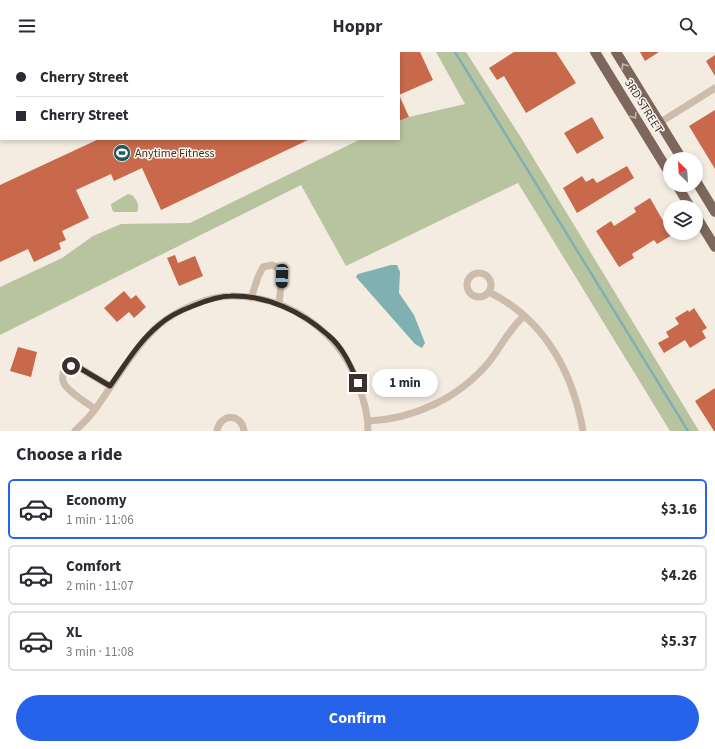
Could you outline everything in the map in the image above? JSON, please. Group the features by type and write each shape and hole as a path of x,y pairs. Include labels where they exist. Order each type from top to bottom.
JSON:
{"main road":[{"name":"3RD STREET","path":"595,52 663,163"},
{"name":"3RD STREET","path":"616,52 678,152"},
{"path":"644,132 659,122"},
{"path":"703,192 715,212"},
{"path":"703,226 714,242"}],"street":[{"path":"659,122 715,88"},
{"path":"251,298 263,267 272,265 278,268 282,276 279,304"},
{"path":"489,292 514,307 540,332 564,368 577,401 583,431"},
{"path":"75,431 95,409 136,349 159,324 181,310 208,300 232,296 251,298 279,304 300,313 329,335 342,351 352,367 367,412 368,431"},
{"path":"368,421 383,420 414,413 438,403 460,389 478,374 489,362 510,331 524,316"},
{"path":"95,409 69,389 63,382 65,368 71,366 78,367 110,386"},
{"path":"217,431 221,422 225,418 230,417 240,421 243,425 244,431"}],"green space":[{"path":"436,52 466,52 520,136 699,431 670,431 518,183 346,266 301,185 0,335 0,287 62,258 93,236 121,224 190,223 359,140 400,140 400,121 409,117 465,104"},
{"path":"128,194 132,195 137,201 137,212 114,212 111,204"}],"water":[{"path":"391,265 397,265 400,272 399,293 414,315 425,343 422,348 415,344 356,277 358,274"}],"building":[{"path":"400,52 420,52 433,80 400,95"},
{"path":"514,52 556,52 576,83 526,113 504,76 497,80 489,68"},
{"path":"640,52 659,52 645,61"},
{"path":"715,55 715,76 706,61"},
{"path":"400,97 409,117 400,121"},
{"path":"715,110 715,169 689,126"},
{"path":"592,117 604,138 577,154 564,133"},
{"path":"97,140 308,140 161,210 142,168 114,181 111,174 76,190 89,218 62,231 66,240 59,243 61,249 34,262 28,249 0,262 0,185"},
{"path":"627,166 634,178 577,213 563,188 582,176 586,182 593,178 597,183"},
{"path":"650,198 663,221 664,240 657,244 654,240 632,254 634,258 619,267 596,231 611,221 614,226 636,212 634,208"},
{"path":"175,255 178,263 195,256 203,276 179,286 167,258"},
{"path":"124,291 131,299 136,295 146,307 134,318 129,312 117,322 104,308"},
{"path":"694,308 707,328 702,331 706,338 690,348 685,340 664,353 658,343 669,337 666,332 679,324 675,318 688,310 689,312"},
{"path":"18,347 37,352 31,377 10,371"},
{"path":"715,388 715,431 714,431 695,401"}],"waterway":[{"path":"455,52 688,431"}],"place":[{"name":"Anytime Fitness","path":"122,153"}],"route":[{"path":"71,366 78,367 110,386 136,349 159,324 181,310 208,300 232,296 251,298 279,304 300,313 329,335 342,351 352,367 358,383"}]}
